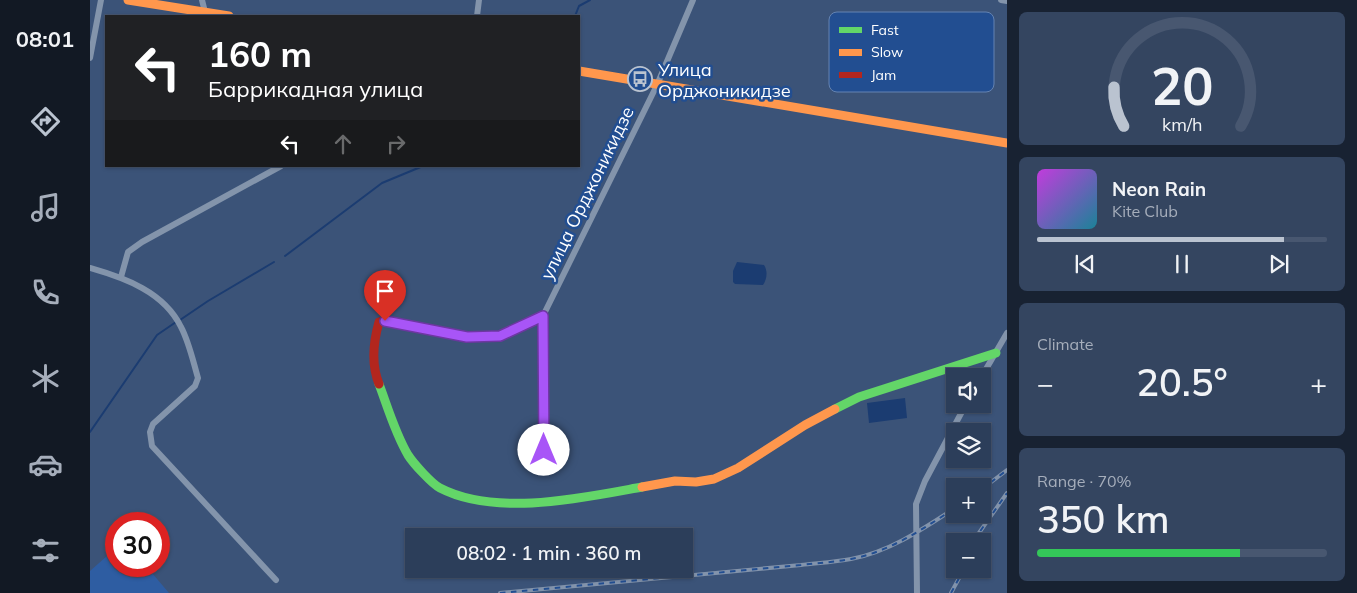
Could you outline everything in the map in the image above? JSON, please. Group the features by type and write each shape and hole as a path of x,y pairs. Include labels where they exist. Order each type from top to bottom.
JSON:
{"street":[{"path":"90,58 101,0"},
{"path":"128,0 224,15"},
{"path":"202,0 205,12"},
{"path":"477,15 479,0"},
{"name":"улица Орджоникидзе","path":"543,316 657,85 693,0"},
{"path":"1001,0 1007,1"},
{"path":"580,71 1007,144"},
{"path":"121,277 128,252 142,242 279,167"},
{"path":"90,268 121,277 156,296 173,314 181,327 198,378 195,386 153,424 150,432 152,446 276,580"},
{"path":"544,450 543,316 500,336 467,337 385,321 379,322 376,327 374,340 374,371 398,434 409,456 438,487 469,499 511,504 588,498 675,481 696,482 714,479 738,468 805,425 859,397 996,353"},
{"path":"987,368 1007,332"},
{"path":"917,593 916,504 925,481 961,413"}],"shaded area":[{"path":"737,262 764,265 766,275 763,285 735,284 733,282 733,271"},
{"path":"905,398 907,418 869,423 867,403"},
{"path":"105,558 105,577 155,577 169,593 90,593 90,571"}],"waterway":[{"path":"575,15 579,6 590,0"},
{"path":"285,256 382,183 421,167"},
{"path":"180,320 274,262"},
{"path":"90,432 157,335 176,322"}],"railway":[{"path":"991,482 1007,470"},
{"path":"979,533 1007,493"},
{"path":"500,593 851,559 865,556 892,545 918,532 946,514"},
{"path":"951,593 959,578"}],"traffic: fast":[{"path":"835,409 859,397 996,353"},
{"path":"379,384 395,429 410,459 437,486 462,497 487,502 540,502 566,500 642,487"}],"traffic: slow":[{"path":"128,0 223,15"},
{"path":"580,71 1007,143"},
{"path":"642,487 675,481 696,482 714,479 738,468 805,425 835,409"}],"traffic: jam":[{"path":"379,384 376,376 374,353 379,322 385,321 467,337 500,336 543,316"}],"place":[{"name":"Улица Орджоникидзе","path":"640,79"}],"route":[{"path":"385,321 467,337 500,336 543,316 544,450"}]}
